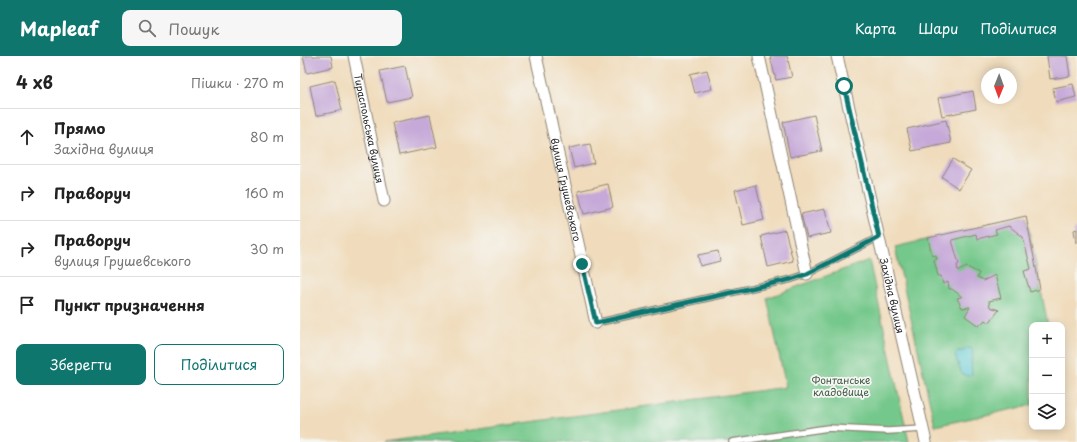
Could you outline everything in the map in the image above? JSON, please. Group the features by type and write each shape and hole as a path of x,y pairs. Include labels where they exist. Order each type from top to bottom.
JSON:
{"street":[{"name":"Тираспольська вулиця","path":"354,56 384,201"},
{"name":"вулиця Грушевського","path":"536,56 596,323"},
{"path":"759,56 807,274"},
{"name":"Західна вулиця","path":"837,56 926,442"}],"lane":[{"path":"596,323 792,279 807,274 879,237"},
{"path":"732,442 828,428 888,431 923,429"}],"green space":[{"path":"1026,216 1047,322 1029,322 1029,406 935,426 895,247"},
{"name":"Фонтанське кладовище","path":"869,260 909,442 384,442 786,387 767,298"}],"water":[{"path":"967,348 971,348 973,354 971,360 972,375 969,376 962,374 955,355 958,351 963,351"}],"building":[{"path":"303,56 331,56 333,67 307,73"},
{"path":"770,56 787,56 792,77 776,80"},
{"path":"1047,56 1067,56 1070,76 1050,79"},
{"path":"405,66 412,97 387,102 380,71"},
{"path":"707,70 712,89 695,93 690,74"},
{"path":"335,80 342,110 316,116 310,86"},
{"path":"1073,84 1076,97 1056,102 1053,88"},
{"path":"973,91 976,109 942,116 938,98"},
{"path":"430,115 437,147 399,155 392,123"},
{"path":"814,115 822,151 790,157 783,122"},
{"path":"946,120 951,143 912,151 907,129"},
{"path":"590,144 594,163 574,168 569,148"},
{"path":"953,159 971,170 959,189 942,177"},
{"path":"608,184 613,207 584,214 578,191"},
{"path":"756,185 764,220 743,225 735,190"},
{"path":"825,209 831,233 807,238 801,214"},
{"path":"1026,216 1040,289 1030,292 1024,271 1031,269 1023,237 1009,226 995,230 997,234 977,239 976,234 952,240 959,264 957,265 958,271 967,267 979,273 977,278 983,281 995,275 1001,298 989,301 990,307 999,310 989,323 985,320 979,326 965,316 970,307 962,308 957,298 962,297 952,289 949,289 948,282 943,284 941,276 938,276 934,260 937,259 936,255 932,256 928,238"},
{"path":"1077,229 1077,243 1076,243 1074,230"},
{"path":"785,230 793,261 768,267 761,236"},
{"path":"718,251 720,261 700,266 698,255"}],"route":[{"path":"582,264 596,323 792,279 807,274 879,237 844,86"}]}
